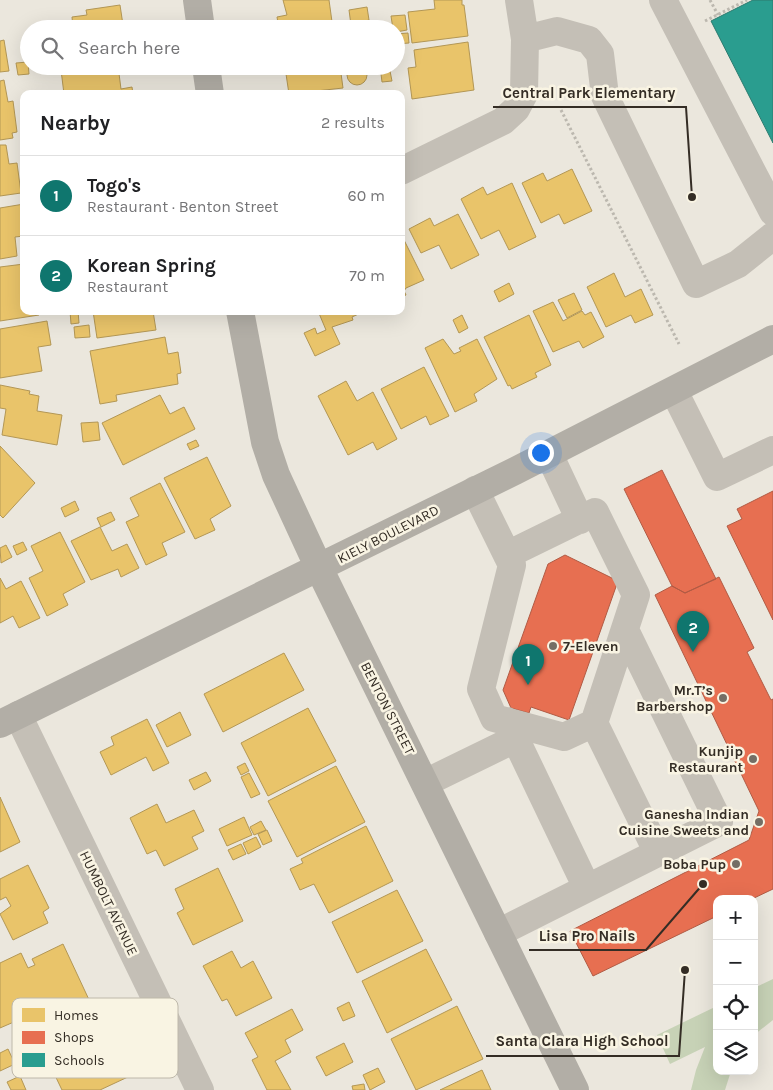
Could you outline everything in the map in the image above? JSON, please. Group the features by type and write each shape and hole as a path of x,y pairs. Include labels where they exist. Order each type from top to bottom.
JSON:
{"main road":[{"path":"197,0 200,20"},
{"path":"207,75 209,90"},
{"name":"BENTON STREET","path":"241,315 265,442 280,483 318,568 575,1090"},
{"name":"KIELY BOULEVARD","path":"9,720 548,454 773,339"}],"street":[{"path":"405,169 503,121 516,109 524,94 525,39 520,0"},
{"path":"663,0 773,212"},
{"path":"525,39 557,31 589,40 600,54 605,96 696,284 738,264 773,236"},
{"path":"674,391 717,477 773,450"},
{"path":"548,454 580,520"},
{"path":"474,490 512,565 481,689 494,718 511,730 564,737 594,723"},
{"path":"507,555 596,512 636,595 594,723 658,853"},
{"path":"498,933 719,822 625,630"},
{"name":"HUMBOLT AVENUE","path":"9,720 153,998"},
{"path":"425,783 511,730"},
{"path":"511,730 587,888"},
{"name":"HUMBOLT AVENUE","path":"178,1047 200,1090"}],"path":[{"path":"710,0 718,15"},
{"path":"705,21 747,0"},
{"path":"561,110 679,344"}],"green space":[{"path":"773,979 773,1020 758,1032 758,1030 758,986"},
{"path":"713,1008 713,1075 730,1075 725,1090 691,1090 705,1047 670,1064 657,1035"}],"building: Homes":[{"path":"283,0 329,0 332,20 278,20 277,17 287,15"},
{"path":"434,0 462,0 468,36 412,43 408,12 435,9"},
{"path":"120,5 122,20 72,20 72,17 87,15 86,10"},
{"path":"367,7 369,20 350,20 349,10"},
{"path":"405,15 407,30 405,30 405,20 392,20 391,16"},
{"path":"405,33 408,33 409,43 405,43"},
{"path":"4,40 9,71 0,72 0,41"},
{"path":"468,42 474,90 412,99 408,68 416,67 414,50"},
{"path":"16,63 20,63 20,75 18,75"},
{"path":"62,75 119,75 121,89 132,87 132,90 64,90"},
{"path":"286,75 341,75 343,88 288,90"},
{"path":"347,75 367,75 364,82 357,85 348,79"},
{"path":"381,75 391,75 392,81 382,82"},
{"path":"4,80 8,102 13,101 17,132 12,133 13,138 0,140 0,81"},
{"path":"0,145 6,145 9,164 17,163 20,193 0,196"},
{"path":"572,169 592,211 564,224 559,214 541,223 522,183 543,173 547,181"},
{"path":"512,183 536,237 509,250 499,230 481,239 461,199 483,187 487,195"},
{"path":"20,205 20,236 15,237 17,256 0,259 0,208"},
{"path":"458,214 479,255 451,269 439,245 421,253 409,229 430,218 434,226"},
{"path":"405,242 424,280 405,290"},
{"path":"20,264 20,315 39,315 0,321 0,267"},
{"path":"614,273 625,297 641,289 653,315 635,323 631,315 606,327 587,287"},
{"path":"509,283 514,294 499,302 494,291"},
{"path":"574,293 582,310 567,318 558,300"},
{"path":"553,302 563,321 582,311 585,315 591,312 604,337 583,348 579,341 553,352 533,311"},
{"path":"70,315 78,315 79,323 71,324"},
{"path":"94,315 154,315 156,330 97,338"},
{"path":"320,315 356,315 352,317 353,320 332,327 340,344 315,356 304,333 315,328 317,334 326,330"},
{"path":"462,315 468,328 459,333 453,320"},
{"path":"529,315 551,365 535,373 537,377 512,389 510,385 508,386 484,337"},
{"path":"47,321 51,345 38,347 42,371 0,378 0,329"},
{"path":"89,325 90,337 75,338 74,327"},
{"path":"165,337 168,354 178,352 181,373 177,374 178,384 116,395 117,401 100,404 90,351"},
{"path":"443,339 454,354 461,351 459,348 477,339 497,379 474,394 477,401 455,412 425,348"},
{"path":"424,367 449,416 430,425 426,416 401,429 381,389"},
{"path":"346,381 357,401 373,392 397,439 377,450 373,442 348,455 318,396"},
{"path":"0,385 30,391 29,394 39,396 37,411 62,415 57,445 2,435 6,409 0,408"},
{"path":"160,395 170,414 184,407 195,429 123,465 102,423"},
{"path":"98,422 100,440 83,442 81,423"},
{"path":"196,440 199,446 190,450 187,444"},
{"path":"0,446 35,483 3,518 0,515"},
{"path":"207,457 231,506 210,519 215,530 195,539 164,478"},
{"path":"160,483 185,532 162,543 167,555 146,565 126,522 139,516 130,498"},
{"path":"75,501 79,510 65,517 61,508"},
{"path":"111,512 115,520 101,527 97,518"},
{"path":"100,527 112,551 127,544 139,568 121,577 118,569 91,580 71,541"},
{"path":"60,532 85,582 63,594 68,605 47,616 29,578 43,571 31,546"},
{"path":"23,542 27,550 17,555 13,546"},
{"path":"6,545 12,557 1,563 0,548"},
{"path":"0,578 6,589 21,581 40,618 19,628 13,616 0,623"},
{"path":"284,653 304,690 223,732 204,694"},
{"path":"308,708 336,761 268,796 241,743"},
{"path":"180,712 191,735 167,747 156,725"},
{"path":"147,719 169,763 153,771 146,757 111,775 100,752 114,745 111,737"},
{"path":"245,763 249,771 241,775 237,767"},
{"path":"336,766 365,822 297,857 268,801"},
{"path":"206,772 211,781 194,790 189,780"},
{"path":"249,773 260,794 251,798 241,777"},
{"path":"0,797 20,842 0,852"},
{"path":"157,804 166,823 194,810 204,831 192,837 198,849 164,866 156,850 147,854 130,818"},
{"path":"244,817 252,835 227,846 219,829"},
{"path":"261,821 266,830 254,835 250,827"},
{"path":"366,826 393,881 329,913 314,884 300,890 290,869 303,863 301,859"},
{"path":"267,830 272,841 263,845 258,834"},
{"path":"256,837 261,847 248,854 243,843"},
{"path":"241,844 246,854 233,860 228,850"},
{"path":"28,865 49,908 43,912 48,923 13,940 0,914 11,906 6,897 0,900 0,879"},
{"path":"218,868 243,921 193,945 177,913 184,909 175,889"},
{"path":"397,890 423,941 357,973 332,922"},
{"path":"63,944 88,998 12,998 12,1023 0,1028 0,963 21,953 28,968 35,965 32,959"},
{"path":"426,949 452,1000 387,1033 362,981"},
{"path":"232,951 241,968 253,961 272,998 236,1016 227,999 222,1001 203,966"},
{"path":"349,1002 355,1016 343,1021 337,1008"},
{"path":"457,1006 483,1059 416,1090 391,1039"},
{"path":"292,1009 303,1030 285,1040 291,1052 275,1061 291,1090 267,1090 252,1060 258,1057 245,1033"},
{"path":"344,1043 353,1062 326,1076 316,1057"},
{"path":"8,1049 12,1058 12,1065 0,1071 0,1053"},
{"path":"378,1068 385,1082 370,1090 363,1075"},
{"path":"482,1070 491,1090 440,1090"},
{"path":"21,1078 26,1090 11,1090 7,1082"},
{"path":"56,1078 126,1078 100,1090 62,1090"},
{"path":"364,1084 365,1090 353,1090 352,1086"}],"building: Shops":[{"path":"662,470 716,579 685,593 672,586 624,489"},
{"path":"773,491 773,620 727,526 742,519 737,509"},
{"path":"565,555 618,581 569,720 531,707 529,713 511,708 503,690 548,564"},
{"path":"719,577 754,648 747,652 771,700 773,699 773,889 758,896 713,895 713,918 593,976 570,931 749,840 759,811 655,595 672,586 685,593"}],"building: Schools":[{"path":"753,0 773,0 773,143 711,21"}],"place":[{"name":"Central Park Elementary","path":"692,197"},
{"name":"7-Eleven","path":"553,646"},
{"name":"Korean Spring","path":"693,652"},
{"name":"Togo's","path":"528,685"},
{"name":"Mr.T’s Barbershop","path":"723,698"},
{"name":"Kunjip Restaurant","path":"753,759"},
{"name":"Ganesha Indian Cuisine Sweets and","path":"759,822"},
{"name":"Boba Pup","path":"736,864"},
{"name":"Lisa Pro Nails","path":"703,884"},
{"name":"Santa Clara High School","path":"685,970"}]}
